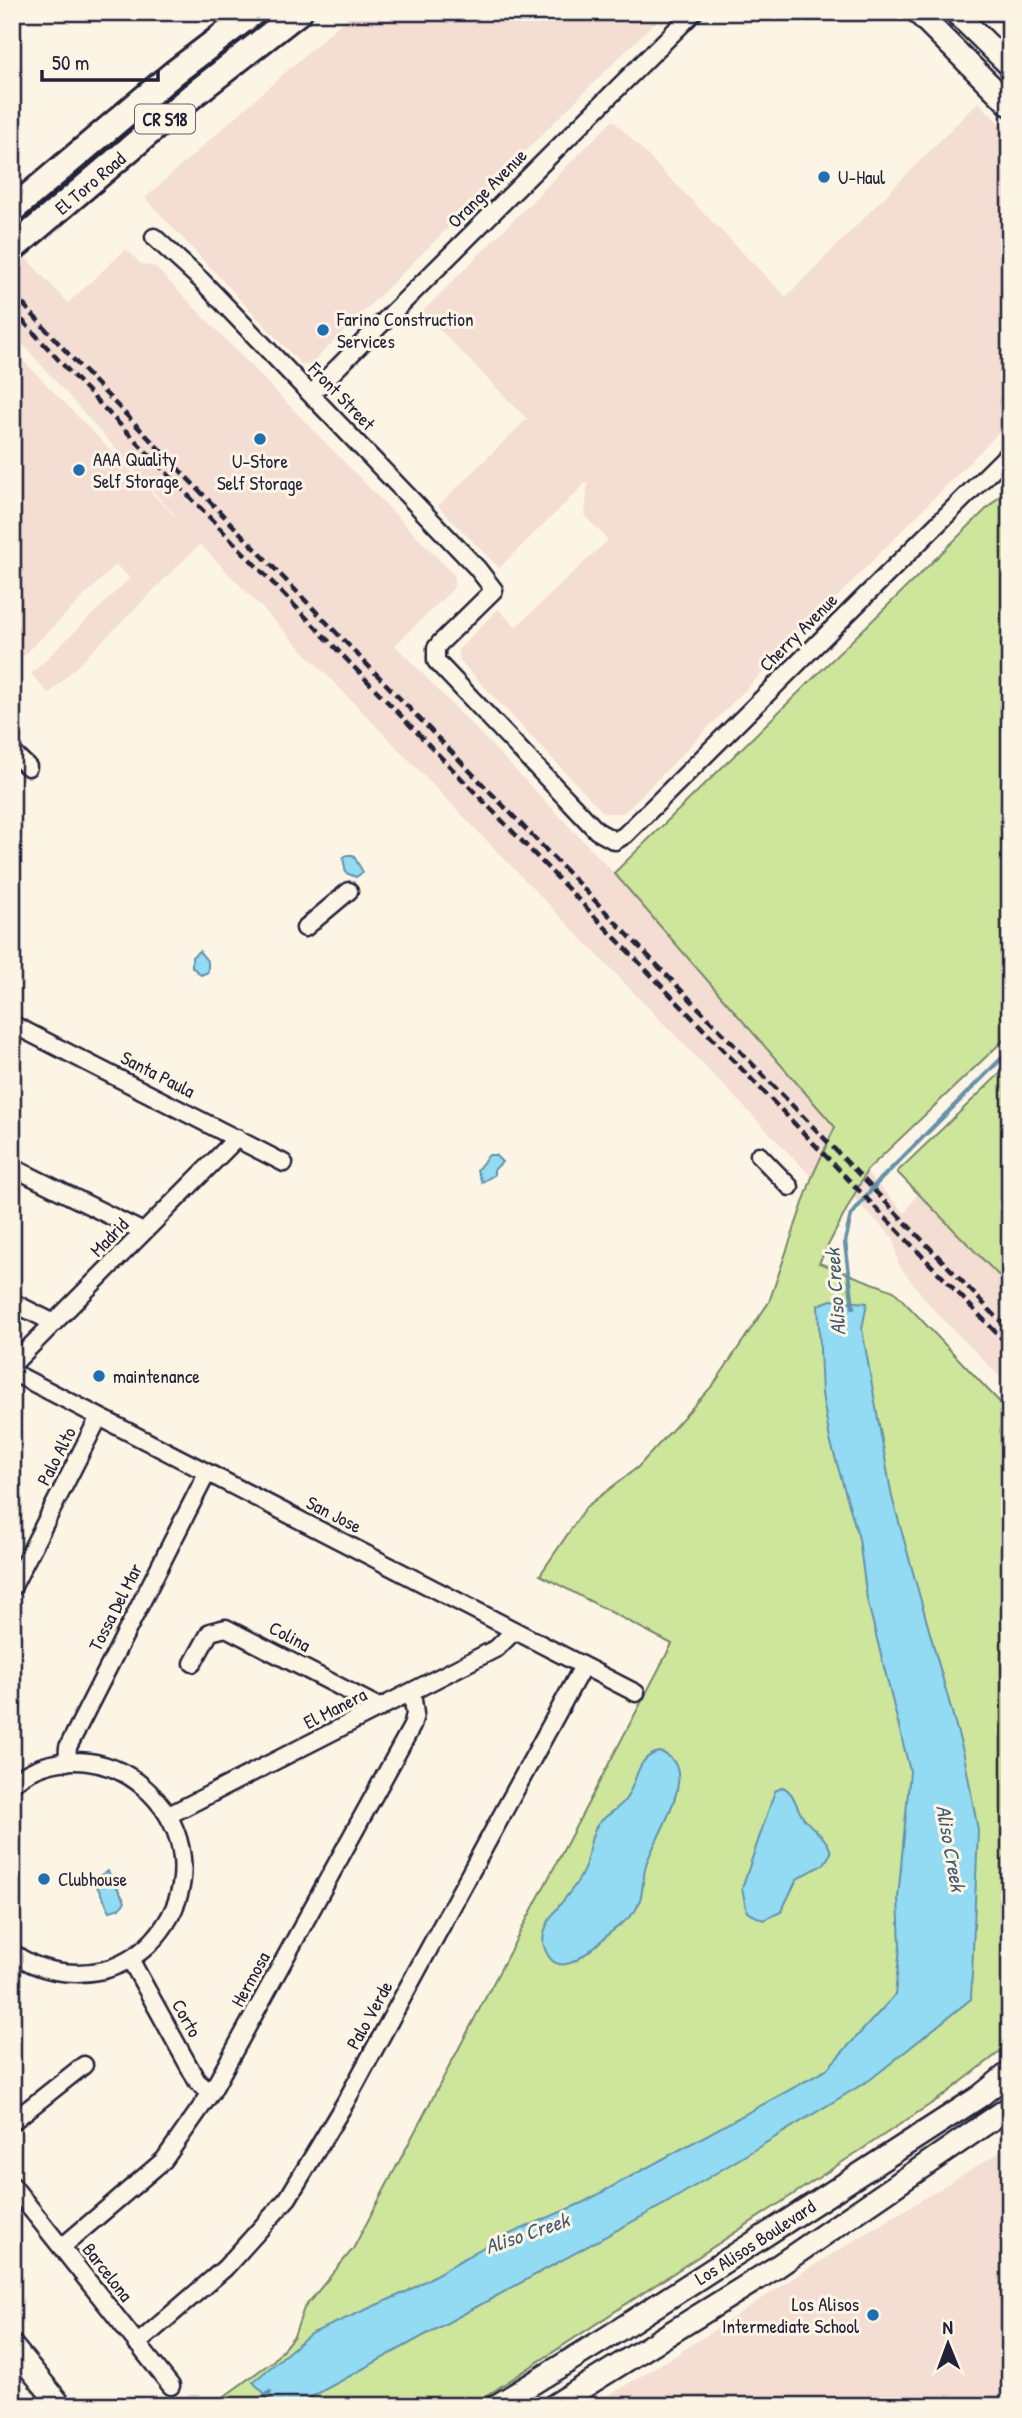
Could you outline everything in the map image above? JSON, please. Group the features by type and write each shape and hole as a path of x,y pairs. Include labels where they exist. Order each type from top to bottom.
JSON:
{"main road":[{"name":"El Toro Road","path":"13,209 174,73 254,12"},
{"name":"El Toro Road","path":"12,249 193,95 299,12"},
{"path":"917,12 1010,105"},
{"path":"955,12 1010,66"},
{"name":"Los Alisos Boulevard","path":"496,2406 611,2335 979,2097 1010,2072"},
{"name":"Los Alisos Boulevard","path":"553,2406 775,2268 1010,2107"},
{"path":"12,2346 61,2406"}],"street":[{"name":"Orange Avenue","path":"311,394 694,12"},
{"name":"Front Street","path":"153,237 201,280 407,491 494,590 440,643 435,654"},
{"name":"Cherry Avenue","path":"435,654 440,669 597,831 615,841 634,827 1010,452"},
{"path":"305,928 349,891"},
{"name":"Santa Paula","path":"12,1024 284,1163"},
{"name":"Madrid","path":"12,1365 237,1138"},
{"path":"759,1154 790,1187"},
{"path":"12,1167 143,1232"},
{"path":"12,1303 54,1324"},
{"name":"San Jose","path":"12,1372 636,1693"},
{"name":"Palo Alto","path":"12,1588 99,1417"},
{"name":"Tossa Del Mar","path":"67,1762 68,1747 207,1473"},
{"name":"Colina","path":"193,1663 210,1632 226,1628 381,1708"},
{"name":"El Manera","path":"169,1815 497,1648 514,1631"},
{"name":"Palo Verde","path":"137,2344 225,2268 288,2198 345,2103 583,1666"},
{"name":"Hermosa","path":"62,2247 164,2160 211,2093 412,1726 415,1714 412,1693"},
{"path":"12,1783 34,1770 67,1762 101,1764 125,1773 147,1788 169,1815 179,1840 183,1868 179,1895 169,1920 152,1942 130,1959 112,1968 72,1974 33,1965 12,1952"},
{"name":"Corto","path":"130,1959 197,2081 211,2093"},
{"path":"12,2122 84,2065"},
{"name":"Barcelona","path":"12,2185 171,2386"}],"shaded area":[{"path":"353,12 665,12 310,365 301,364 145,198"},
{"path":"978,102 1010,134 1010,421 624,813 604,813 460,661 458,650 498,609 516,627 608,540 585,516 588,481 499,568 438,506 527,419 422,312 613,120 786,297"},
{"path":"12,243 68,303 126,249 141,264 155,267 454,575 454,588 395,645 614,873 835,1127 831,1136 905,1213 918,1193 1010,1287 1010,1387 932,1308 898,1264 894,1239 819,1163 812,1177 200,544 49,694 31,674 130,578 116,565 12,667 12,349 185,527 12,332"},
{"name":"Los Alisos Intermediate School","path":"1010,2146 1010,2406 591,2406 676,2355 798,2275"}],"green space":[{"path":"1010,486 1010,1034 867,1170 819,1263 894,1291 1010,1413 1010,2044 943,2096 471,2406 211,2406 273,2361 294,2336 304,2308 353,2249 672,1644 540,1575 586,1507 638,1467 714,1384 769,1302 812,1177 835,1127 614,873"},
{"path":"1010,1064 1010,1287 897,1172"}],"water":[{"path":"353,855 363,872 356,877 346,873 343,858"},
{"path":"199,951 208,962 208,972 201,975 192,967 192,957"},
{"path":"489,1155 495,1155 502,1162 494,1170 494,1175 482,1182 477,1170"},
{"path":"831,1300 867,1303 862,1329 892,1497 964,1755 978,1830 971,1999 871,2079 665,2204 295,2406 277,2406 253,2382 310,2334 406,2292 496,2240 584,2202 826,2070 895,1995 900,1946 898,1898 910,1771 867,1599 859,1539 830,1440 822,1394 818,1305"},
{"path":"660,1752 673,1760 678,1772 677,1787 673,1804 646,1865 638,1906 628,1919 588,1952 571,1963 555,1962 548,1956 543,1943 544,1932 553,1914 579,1879 596,1827 624,1802 646,1758"},
{"path":"783,1787 792,1796 802,1816 826,1842 831,1853 824,1864 797,1879 781,1912 763,1920 747,1912 742,1888 775,1791"},
{"path":"108,1871 125,1902 120,1908 110,1911 93,1879"}],"waterway":[{"name":"Aliso Creek","path":"853,1307 845,1242 851,1215 877,1183 1010,1050"},
{"name":"Aliso Creek","path":"250,2406 270,2392"}],"railway":[{"path":"12,292 84,371 1010,1331"},
{"path":"12,309 76,379 1010,1347"}],"place":[{"name":"U-Haul","path":"824,177"},
{"name":"Farino Construction Services","path":"323,330"},
{"name":"U-Store Self Storage","path":"260,439"},
{"name":"AAA Quality Self Storage","path":"79,470"},
{"name":"maintenance","path":"99,1376"},
{"name":"Clubhouse","path":"44,1879"},
{"name":"Los Alisos Intermediate School","path":"873,2315"}]}
